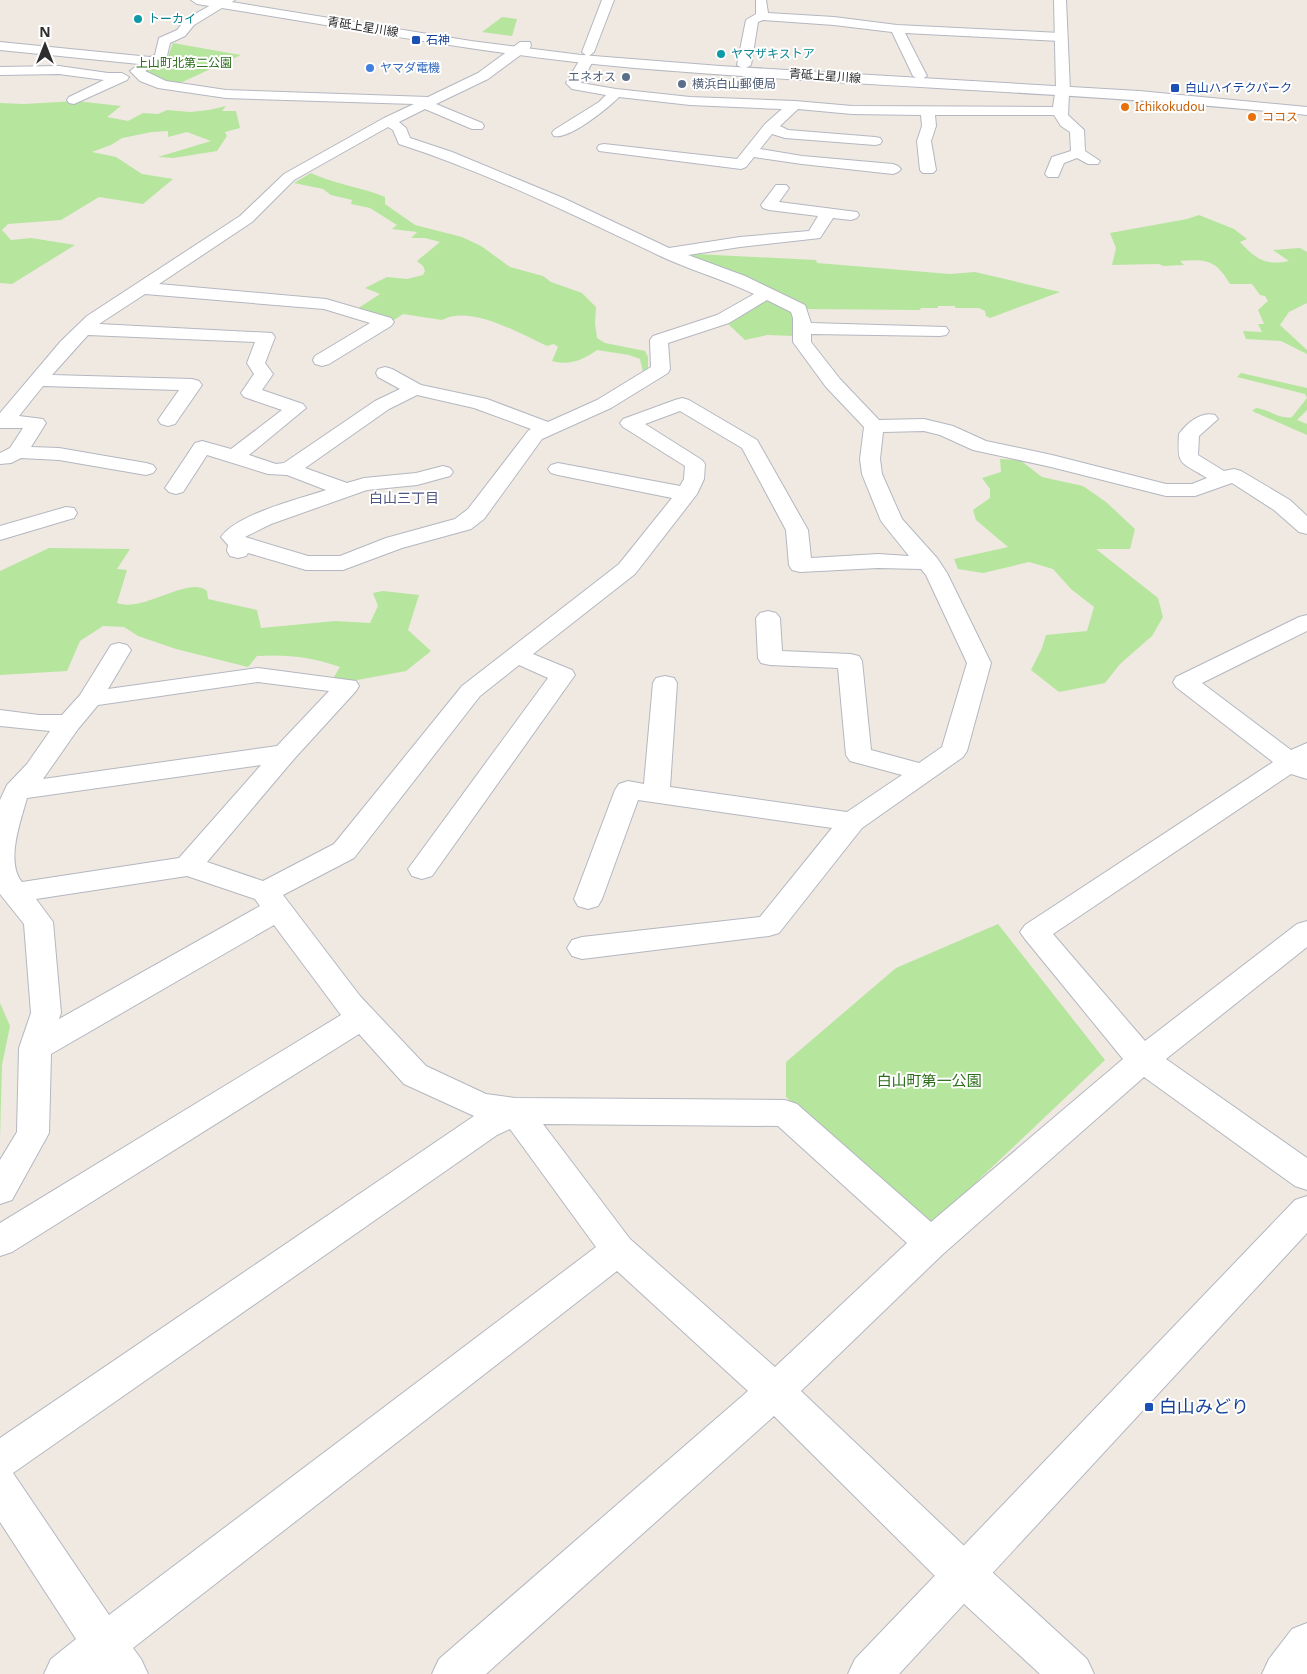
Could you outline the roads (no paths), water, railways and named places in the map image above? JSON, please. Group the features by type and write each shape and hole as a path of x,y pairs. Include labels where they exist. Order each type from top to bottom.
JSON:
{"street":[{"name":"青砥上星川線","path":"197,0 226,2 522,48 726,70 1200,93 1307,104"},
{"name":"青砥上星川線","path":"241,0 522,48"},
{"path":"608,0 587,56 573,83 577,86 616,93 690,101 795,105 852,110 928,112 1059,111"},
{"path":"761,0 762,16"},
{"path":"1060,0 1063,87 1059,111 1066,123 1077,130 1078,153"},
{"path":"74,100 137,71 160,58 164,41 181,34 190,22 226,2"},
{"path":"744,65 752,20 762,16 834,21 897,29 1060,37"},
{"path":"897,29 920,76"},
{"path":"0,46 152,61"},
{"path":"2,421 67,345 93,320 246,219 289,177 389,120 483,76 522,48"},
{"path":"43,70 49,61 71,52"},
{"name":"青砥上星川線","path":"587,56 920,76 1063,87 1307,111"},
{"path":"0,70 59,70 108,78 122,77"},
{"path":"137,71 145,78 163,85 226,94 425,102 477,126"},
{"path":"559,133 604,105 616,93"},
{"path":"604,148 741,164 770,127 795,105"},
{"path":"928,112 929,126 924,141 928,170"},
{"path":"389,120 399,128 404,141 447,155 557,201 667,252 739,280 799,309 802,318 802,342 833,383 874,426 924,425 946,430 980,446 1052,461 1166,490 1195,490 1234,475 1282,506 1307,527"},
{"path":"770,127 785,134 875,141"},
{"path":"752,152 802,160 893,169"},
{"path":"1053,174 1057,160 1078,153 1093,161"},
{"path":"772,192 769,205 851,215"},
{"path":"667,252 708,248 740,242 814,235 828,212"},
{"path":"141,288 326,304 385,322 322,360"},
{"path":"443,472 417,479 364,484 263,519 238,530 232,537 238,547 288,559 324,564 343,563 394,543 463,524 476,514 535,435 604,404 661,369 659,340 723,319 766,294"},
{"path":"802,328 940,331"},
{"path":"83,329 266,337 256,363 264,374 252,393 296,408 234,457"},
{"path":"385,373 415,389 480,403 549,429"},
{"path":"38,380 192,385 168,420"},
{"path":"289,469 382,405 415,389"},
{"path":"35,1048 272,901 344,850 471,691 627,569 686,494 694,479 695,464 630,423 682,404 750,444 797,530 800,565 878,561 929,563"},
{"path":"1208,419 1189,434 1188,458 1222,480"},
{"path":"2,421 36,423 9,456"},
{"path":"582,948 770,926 852,822 954,751 979,663 936,573 892,520 872,474 870,459 874,426"},
{"path":"176,488 202,447 275,470 289,469 346,490"},
{"path":"9,456 59,454 146,469"},
{"path":"558,469 686,494"},
{"path":"0,533 66,513"},
{"path":"768,618 770,658 850,661 859,755 922,772"},
{"path":"1307,622 1185,682 1301,762 1035,932 1143,1060 1307,1176"},
{"path":"0,1190 33,1133 35,1048 46,1013 38,922 4,878 1,844 16,791 36,770 69,723 90,699 119,650"},
{"path":"422,869 563,675 515,655"},
{"path":"90,699 258,675 347,686 285,753 188,866"},
{"path":"656,794 665,683"},
{"path":"6,724 69,723"},
{"path":"16,791 285,753"},
{"path":"588,899 628,790 852,822"},
{"path":"14,893 188,866 272,901 361,1018 415,1075 481,1106 515,1111 785,1113 930,1243"},
{"path":"454,1674 775,1391 930,1243 1143,1060 1307,931"},
{"path":"0,1241 361,1018"},
{"path":"515,1111 618,1250 775,1391 964,1574 1072,1674"},
{"path":"0,1460 485,1126 515,1111"},
{"path":"870,1674 1307,1210"},
{"path":"66,1674 115,1659 618,1250"},
{"path":"0,1486 115,1659"},
{"path":"1284,1674 1307,1644"}],"place":[{"name":"トーカイ","path":"138,19"},
{"name":"石神","path":"416,40"},
{"name":"ヤマザキストア","path":"721,54"},
{"name":"ヤマダ電機","path":"370,68"},
{"name":"エネオス","path":"626,77"},
{"name":"横浜白山郵便局","path":"682,84"},
{"name":"白山ハイテクパーク","path":"1175,88"},
{"name":"Ichikokudou","path":"1125,107"},
{"name":"ココス","path":"1252,117"},
{"name":"白山みどり","path":"1149,1407"}],"district":[{"name":"白山三丁目","path":"404,498"}],"park label":[{"name":"上山町北第二公園","path":"184,63"},
{"name":"白山町第一公園","path":"929,1081"}]}
